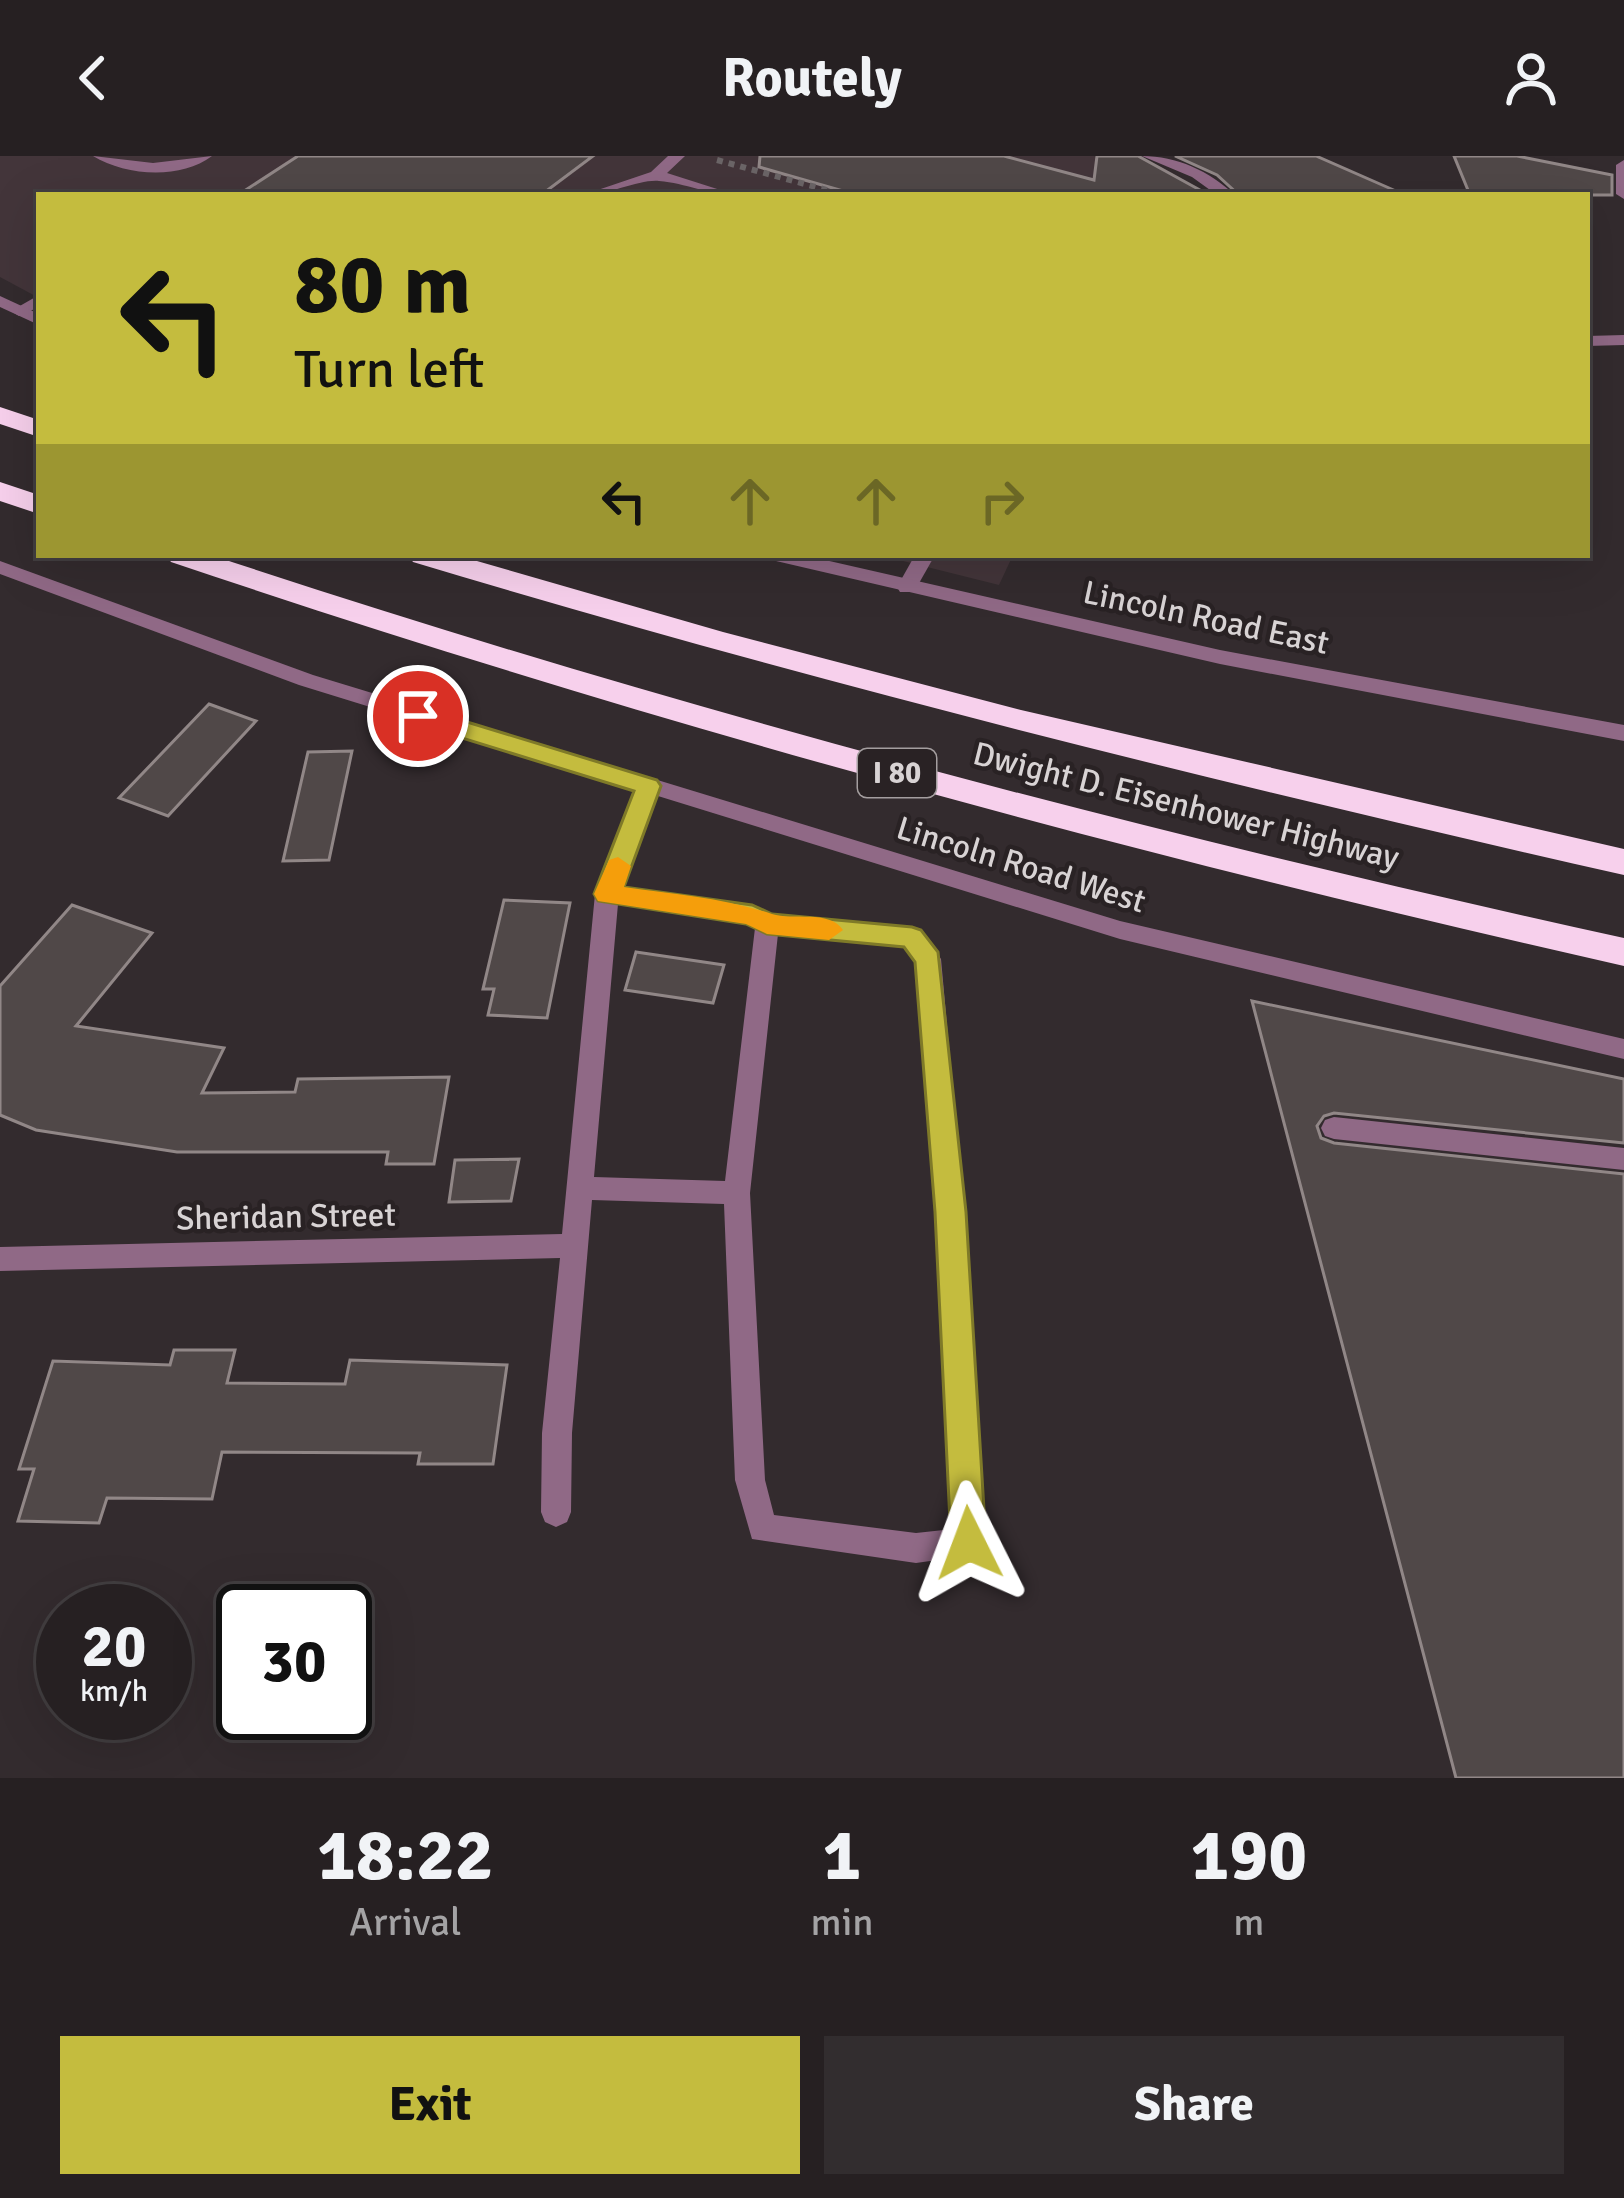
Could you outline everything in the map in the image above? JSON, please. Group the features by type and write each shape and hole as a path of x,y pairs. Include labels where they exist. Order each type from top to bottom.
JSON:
{"highway":[{"path":"0,415 36,427"},
{"path":"0,491 36,504"},
{"name":"Dwight D. Eisenhower Highway","path":"190,558 488,655 839,758 1208,855 1624,952"},
{"name":"Dwight D. Eisenhower Highway","path":"434,558 887,687 1279,786 1624,862"}],"street":[{"path":"101,156 134,167 184,168 204,156"},
{"path":"601,192 656,175 677,156"},
{"path":"1150,156 1171,159 1223,192"},
{"path":"1624,165 1624,194"},
{"path":"656,175 717,192"},
{"path":"0,302 36,319"},
{"path":"20,311 36,302"},
{"path":"1590,341 1624,340"},
{"name":"Lincoln Road East","path":"788,558 1220,657 1624,734"},
{"path":"907,587 923,558"},
{"name":"Lincoln Road West","path":"0,567 306,680 1120,930 1624,1049"},
{"path":"556,1512 557,1432 608,894 648,786"},
{"path":"608,894 752,915 767,924 912,938 929,959 950,1212 969,1543 916,1548 763,1528 750,1480 737,1192 767,924"},
{"path":"1334,1128 1624,1159"},
{"path":"580,1187 737,1192"},
{"name":"Sheridan Street","path":"0,1259 574,1246"}],"path":[{"path":"704,156 823,192"}],"shaded area":[{"path":"0,156 1094,156 1179,192 36,192 36,296 0,277"},
{"path":"891,558 1012,558 999,585"}],"building":[{"path":"298,156 593,156 545,192 243,192"},
{"path":"760,156 1004,156 1094,180 1097,156 1138,156 1204,192 846,192 759,167"},
{"path":"1175,156 1316,156 1398,192 1236,192 1217,175"},
{"path":"1454,156 1517,156 1612,175 1612,195 1469,192"},
{"path":"209,704 256,721 168,816 119,798"},
{"path":"352,751 329,860 283,861 308,752"},
{"path":"504,900 570,903 547,1018 488,1015 494,989 483,989"},
{"path":"72,905 152,933 76,1026 224,1048 202,1093 295,1092 298,1079 449,1077 434,1164 386,1164 388,1152 177,1152 36,1130 0,1115 0,986"},
{"path":"636,952 724,965 713,1003 625,990"},
{"path":"1252,1001 1624,1079 1624,1143 1334,1113 1324,1116 1317,1126 1321,1138 1334,1143 1624,1174 1624,1778 1456,1778"},
{"path":"519,1159 511,1201 449,1202 455,1160"},
{"path":"174,1350 235,1350 227,1383 345,1384 350,1360 507,1365 493,1464 418,1464 420,1453 222,1452 212,1499 107,1498 99,1523 18,1521 34,1469 19,1469 53,1361 170,1365"}],"slow traffic":[{"path":"618,866 608,894 752,915 767,924 829,930"}],"route":[{"path":"418,716 648,786 608,894 752,915 767,924 912,938 929,959 950,1212 969,1543"}]}
